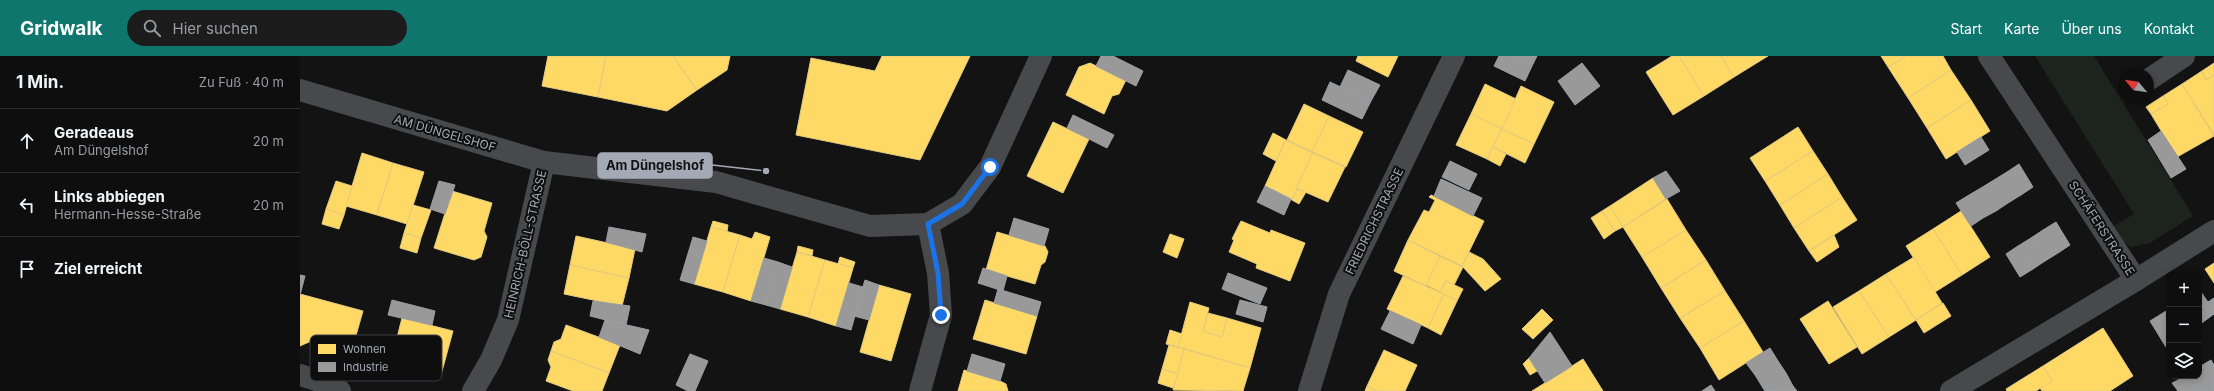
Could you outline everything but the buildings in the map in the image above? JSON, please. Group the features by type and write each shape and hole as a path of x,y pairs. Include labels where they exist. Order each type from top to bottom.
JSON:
{"street":[{"name":"AM DÜNGELSHOF","path":"300,90 544,162 716,182 870,226 928,224 962,204 990,167 1042,56"},
{"name":"FRIEDRICHSTRASSE","path":"1309,391 1339,294 1454,56"},
{"name":"SCHÄFERSTRASSE","path":"1950,391 2136,280 1989,56"},
{"path":"2154,76 2184,56"},
{"name":"HEINRICH-BÖLL-STRASSE","path":"473,391 491,360 508,320 544,162"},
{"path":"920,391 941,315 938,273 928,224"},
{"path":"2136,280 2214,231"},
{"path":"300,375 310,378"},
{"path":"319,381 335,386 340,391"}],"shaded area":[{"path":"2035,56 2094,56 2118,95 2118,104 2124,104 2193,216 2150,243 2131,247 2116,236 2110,228 2134,214"}],"place":[{"name":"Am Düngelshof","path":"766,171"}],"route":[{"path":"941,315 938,273 928,224 962,204 990,167"}]}
